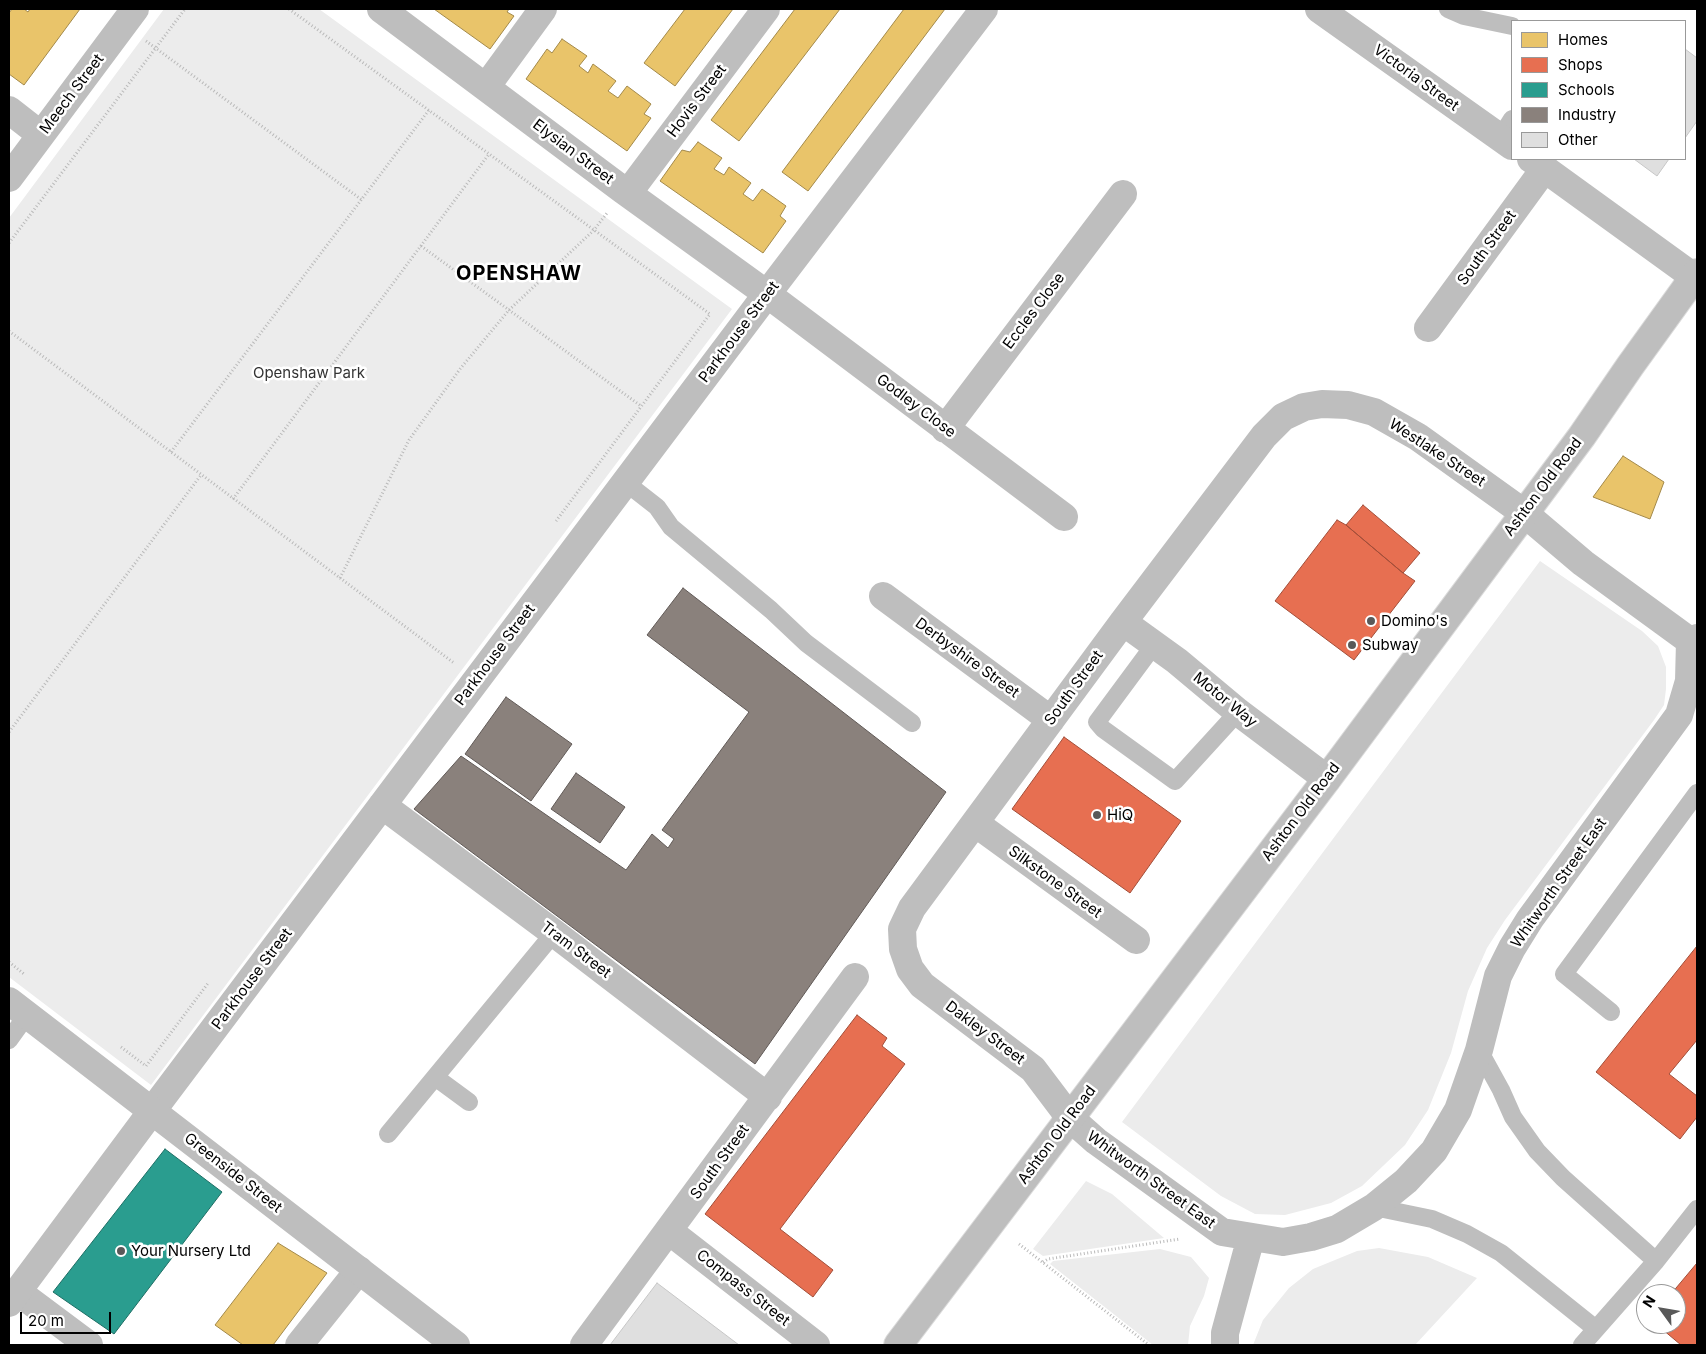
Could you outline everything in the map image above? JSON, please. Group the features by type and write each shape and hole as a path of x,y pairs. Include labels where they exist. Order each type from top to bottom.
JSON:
{"main road":[{"name":"Elysian Street","path":"381,9 767,294"},
{"path":"486,87 543,9"},
{"name":"Hovis Street","path":"628,193 766,9"},
{"name":"Parkhouse Street","path":"13,1298 625,482 984,9"},
{"name":"Victoria Street","path":"1319,9 1508,134"},
{"name":"Meech Street","path":"9,178 129,16"},
{"path":"9,110 41,135"},
{"path":"1538,163 1696,275"},
{"name":"South Street","path":"1428,328 1538,163"},
{"name":"Eccles Close","path":"946,429 1123,194"},
{"name":"Ashton Old Road","path":"898,1345 1327,779 1582,436 1696,275"},
{"name":"Godley Close","path":"767,294 1064,517"},
{"name":"Westlake Street","path":"1264,436 1283,418 1304,407 1322,404 1348,405 1374,412 1418,436 1524,513"},
{"name":"South Street","path":"903,948 902,929 912,908 1123,622 1264,436"},
{"name":"Whitworth Street East","path":"1070,1118 1104,1147 1222,1232 1283,1242 1311,1237 1337,1229 1374,1207 1406,1181 1434,1151 1458,1110 1479,1050 1498,976 1512,948 1530,919 1679,715 1689,681 1694,639 1583,563 1524,513"},
{"name":"Derbyshire Street","path":"883,596 1051,720"},
{"name":"Motor Way","path":"1123,622 1177,661 1238,712 1327,779"},
{"name":"Tram Street","path":"382,805 554,933 768,1097"},
{"name":"Silkstone Street","path":"975,823 1136,940"},
{"name":"Dakley Street","path":"903,948 910,969 922,985 1033,1069 1070,1118"},
{"name":"South Street","path":"584,1345 855,977"},
{"name":"Greenside Street","path":"18,1008 456,1345"},
{"name":"Compass Street","path":"669,1231 816,1345"},
{"path":"1225,1345 1225,1333 1251,1237"},
{"path":"299,1345 359,1270"},
{"path":"13,1298 89,1345"}],"lane":[{"path":"1448,9 1464,16 1511,26"},
{"path":"625,482 656,507 671,527 771,610 806,643 912,723"},
{"path":"1154,645 1097,722 1103,729 1175,781 1238,712"},
{"path":"1611,1012 1564,974 1697,793"},
{"path":"388,1134 554,933"},
{"path":"9,1040 18,1008"},
{"path":"1479,1050 1501,1090 1513,1117 1537,1151 1563,1178 1656,1261"},
{"path":"435,1077 468,1102"},
{"path":"1374,1207 1432,1219 1467,1234 1501,1253 1590,1340 1697,1209"}],"path":[{"path":"9,243 184,9"},
{"path":"289,9 710,314 553,526"},
{"path":"129,16 155,48 362,200"},
{"path":"171,452 428,110"},
{"path":"233,499 489,154"},
{"path":"340,578 409,440 460,369 509,310 594,230"},
{"path":"421,246 641,406"},
{"path":"9,331 477,680"},
{"path":"9,732 201,475"},
{"path":"452,662 458,654"},
{"path":"9,962 32,980"},
{"path":"115,1043 146,1066 212,978"},
{"path":"1043,1262 1048,1259 1222,1232"},
{"path":"1019,1244 1149,1345"}],"green space":[{"name":"Openshaw Park","path":"164,9 319,9 732,309 151,1085 9,977 9,218"},
{"path":"1540,561 1642,631 1658,646 1666,667 1664,705 1505,920 1487,948 1468,991 1451,1053 1428,1110 1405,1145 1362,1186 1331,1203 1285,1215 1255,1214 1221,1196 1122,1122"},
{"path":"1086,1181 1112,1194 1164,1238 1043,1256 1033,1249"},
{"path":"1379,1248 1428,1257 1477,1278 1415,1345 1253,1345 1263,1320 1289,1288 1313,1269 1357,1251"},
{"path":"1160,1249 1191,1257 1209,1278 1204,1296 1190,1326 1188,1345 1153,1345 1050,1264 1053,1261"}],"building: Homes":[{"path":"12,9 24,9 28,12 30,9 80,9 24,85 9,74 9,13"},
{"path":"434,9 509,9 507,12 514,16 490,49"},
{"path":"685,9 733,9 675,86 644,63"},
{"path":"795,9 840,9 739,141 711,120"},
{"path":"904,9 945,9 808,191 782,172"},
{"path":"562,39 587,56 579,66 588,73 593,64 616,81 608,91 618,98 627,86 651,104 644,114 651,118 627,151 526,79 547,49 552,53"},
{"path":"698,142 722,158 714,169 724,175 729,167 751,183 743,194 753,201 762,189 786,206 780,216 786,221 763,253 660,181 682,150 690,152"},
{"path":"1623,456 1664,482 1650,519 1593,497"},
{"path":"278,1243 327,1273 273,1345 243,1345 215,1325"}],"building: Shops":[{"path":"1363,505 1420,553 1403,573 1346,525"},
{"path":"1337,520 1346,525 1415,581 1354,660 1275,601"},
{"name":"HiQ","path":"1064,737 1181,821 1130,893 1012,809"},
{"path":"1697,946 1697,1040 1669,1074 1697,1096 1697,1117 1680,1139 1596,1072"},
{"path":"857,1015 887,1038 882,1046 905,1064 780,1229 833,1270 813,1297 705,1214"},
{"path":"1697,1263 1697,1345 1681,1345 1668,1334 1686,1334 1686,1284 1679,1284"}],"building: Schools":[{"path":"165,1149 222,1192 114,1334 53,1292"}],"building: Industry":[{"path":"683,588 946,792 755,1064 414,809 461,756 626,870 652,834 668,848 674,839 662,830 749,712 647,635"},
{"path":"506,697 572,744 531,801 465,754"},
{"path":"576,773 625,807 600,843 551,809"}],"building: Other":[{"path":"1686,50 1697,58 1697,121 1686,137"},
{"path":"1635,160 1668,160 1657,176"},
{"path":"657,1283 739,1345 610,1345"}],"place":[{"name":"Domino's","path":"1371,621"},
{"name":"Subway","path":"1352,645"},
{"name":"HiQ","path":"1097,815"},
{"name":"Your Nursery Ltd","path":"121,1251"}],"district":[{"name":"OPENSHAW","path":"519,274"}]}
